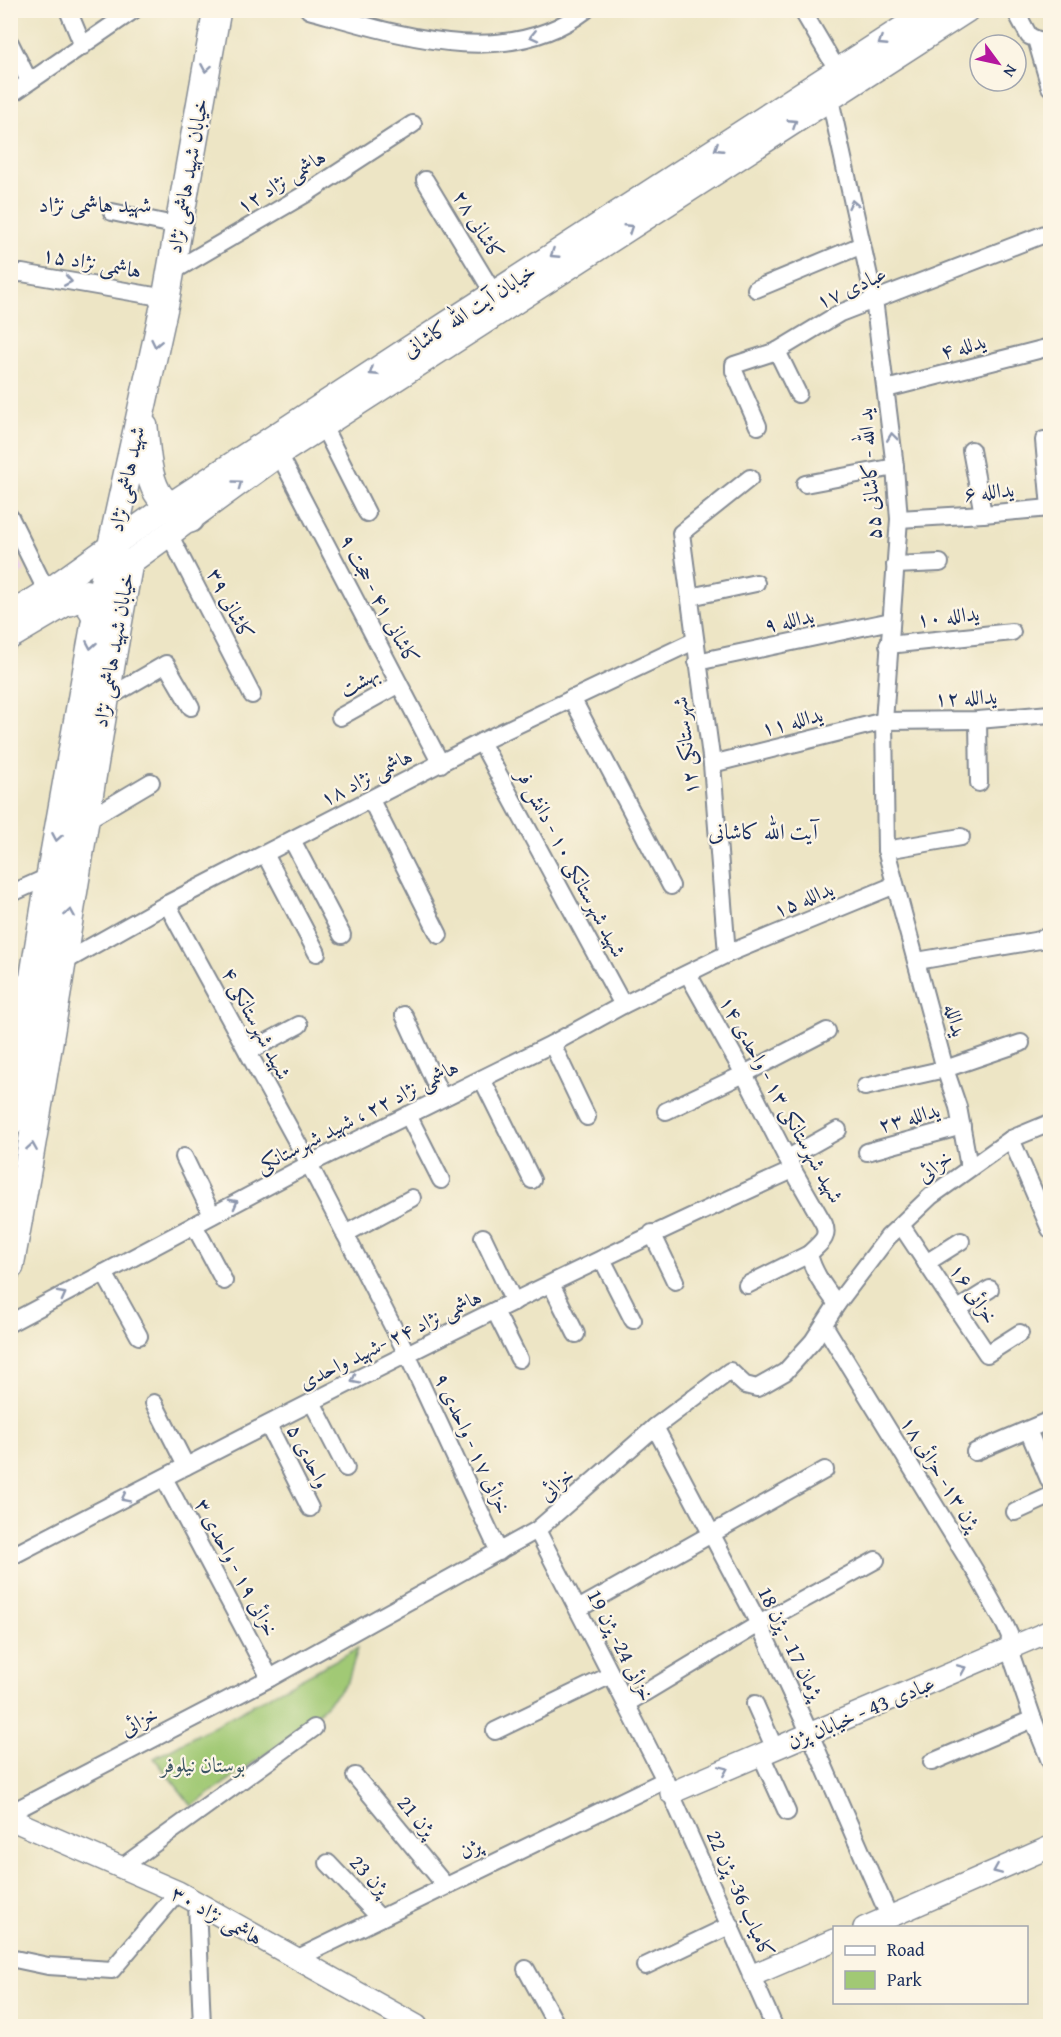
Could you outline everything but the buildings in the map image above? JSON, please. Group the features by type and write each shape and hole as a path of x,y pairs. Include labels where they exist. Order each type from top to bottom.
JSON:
{"main road":[{"name":"خیابان شهید هاشمی نژاد","path":"141,411 168,286 216,10"},
{"name":"خیابان آیت الله کاشانی","path":"10,638 58,597 172,523 275,447 494,294 931,10"},
{"name":"خیابان آیت الله کاشانی","path":"172,523 275,447 323,426 967,10"},
{"path":"141,411 152,475 157,492 174,508 172,523"},
{"name":"شهید هاشمی نژاد","path":"120,555 141,411"},
{"name":"خیابان شهید هاشمی نژاد","path":"10,1266 104,700 120,555"},
{"path":"104,581 120,555"},
{"name":"خیابان شهید هاشمی نژاد","path":"10,1122 50,876 104,581"},
{"name":"خیابان آیت الله کاشانی","path":"10,615 104,581"},
{"path":"58,597 84,600 90,605 96,617"}],"street":[{"path":"68,10 83,46"},
{"path":"10,94 135,10"},
{"path":"309,10 398,34 453,44 489,44 537,36 562,27 586,10"},
{"path":"802,10 838,71"},
{"path":"1015,10 1029,36 1036,39 1050,87"},
{"path":"11,47 29,81"},
{"name":"ید الله - کاشانی ۵۵","path":"830,99 874,299 895,467 898,519 884,721 886,849 895,885"},
{"name":"هاشمی نژاد ۱۲","path":"168,286 413,124"},
{"name":"کاشانی ۲۸","path":"425,180 494,294"},
{"path":"112,212 178,226"},
{"name":"عبادی ۱۷","path":"758,426 734,371 734,365 777,351 840,313 1050,232"},
{"path":"756,289 862,245"},
{"name":"هاشمی نژاد ۱۵","path":"10,274 22,273 168,286"},
{"name":"یدلله ۴","path":"886,389 1050,346"},
{"path":"777,351 798,394"},
{"path":"323,426 367,513"},
{"path":"1044,440 1050,514"},
{"name":"کاشانی ۴۱ - حجت ۹","path":"275,447 441,764"},
{"path":"971,450 983,514"},
{"path":"805,483 895,467"},
{"name":"شهرستانکی ۱۲","path":"727,954 712,764 681,533 750,478"},
{"name":"یدالله ۶","path":"898,519 1050,508"},
{"path":"10,517 58,597"},
{"name":"کاشانی ۳۹","path":"172,523 252,695"},
{"path":"895,565 940,563"},
{"path":"690,597 756,584"},
{"name":"یدالله ۹","path":"697,662 891,621"},
{"name":"یدالله ۱۰","path":"888,645 1012,632"},
{"name":"هاشمی نژاد ۱۸","path":"62,963 167,904 482,742 694,641"},
{"path":"104,700 166,664 191,707"},
{"name":"بهشت","path":"340,717 399,684"},
{"path":"572,698 671,886"},
{"name":"یدالله ۱۲","path":"884,721 978,720 1050,714"},
{"path":"978,720 979,783"},
{"name":"یدالله ۱۱","path":"712,764 884,721"},
{"name":"شهید شهرستانکی ۱۰ - دانش فر","path":"482,742 622,1005"},
{"path":"85,821 151,782"},
{"path":"371,800 439,935"},
{"path":"886,849 961,837"},
{"path":"292,840 342,935"},
{"path":"265,854 317,953"},
{"path":"10,894 50,876"},
{"name":"یدالله ۱۵","path":"727,954 895,885"},
{"name":"یدالله","path":"895,885 945,1069 958,1107 969,1167"},
{"name":"شهید شهرستانکی ۴","path":"167,904 345,1234"},
{"path":"917,961 1040,940 1050,935"},
{"name":"هاشمی نژاد ۲۲ ، شهید شهرستانکی","path":"10,1323 309,1164 552,1044 622,1005 727,954"},
{"name":"شهید شهرستانکی ۱۳ - واحدی ۱۴","path":"688,974 827,1231 826,1238 809,1254"},
{"path":"10,989 34,977"},
{"path":"404,1015 442,1098"},
{"path":"248,1052 299,1025"},
{"path":"666,1111 827,1031"},
{"path":"865,1087 945,1069 1022,1043"},
{"path":"552,1044 587,1116"},
{"path":"482,1079 532,1180"},
{"path":"408,1115 441,1180"},
{"name":"خزائی","path":"10,1813 270,1678 537,1530 655,1427 730,1371 745,1384 757,1388 785,1372 813,1341 837,1304 888,1237 931,1196 1011,1138 1050,1122"},
{"name":"یدالله ۲۳","path":"867,1152 962,1126"},
{"name":"هاشمی نژاد ۲۴ -شهید واحدی","path":"10,1557 407,1354 791,1164 838,1130"},
{"path":"1011,1138 1050,1229"},
{"path":"184,1157 212,1215"},
{"path":"345,1234 412,1198"},
{"path":"194,1225 224,1281"},
{"name":"خزائی ۱۶","path":"901,1225 987,1354 1020,1333"},
{"path":"652,1233 675,1281"},
{"name":"خزائی ۱۷ - واحدی ۹","path":"345,1234 407,1354 499,1552"},
{"path":"483,1237 514,1302"},
{"path":"926,1263 961,1241"},
{"path":"747,1284 809,1254 810,1262 820,1280 837,1304"},
{"path":"602,1259 633,1320"},
{"path":"104,1273 139,1336"},
{"path":"551,1284 576,1334"},
{"path":"957,1309 990,1289"},
{"path":"495,1311 519,1359"},
{"name":"پژن ۱۳- حزائی ۱۸","path":"824,1325 975,1571 1010,1636 1009,1649 1050,1761"},
{"path":"312,1402 345,1468"},
{"path":"154,1403 186,1466"},
{"path":"975,1452 1050,1420"},
{"name":"واحدی ۵","path":"268,1425 310,1508"},
{"name":"پژمان 17 - پژن 18","path":"655,1427 759,1624 810,1734 889,1916"},
{"path":"1028,1430 1050,1482"},
{"path":"578,1609 825,1470"},
{"name":"خزائی ۱۹ - واحدی ۳","path":"164,1478 270,1678"},
{"path":"1015,1512 1050,1496"},
{"name":"خزائی 24- پژن 19","path":"537,1530 668,1786"},
{"path":"626,1704 759,1624 876,1560"},
{"name":"عبادی 43 - خیابان پژن","path":"668,1786 768,1752 1050,1631"},
{"path":"495,1731 611,1675"},
{"path":"755,1704 787,1812"},
{"path":"932,1762 1033,1719"},
{"path":"122,1867 314,1728"},
{"name":"پژن 21","path":"355,1776 445,1885"},
{"name":"پژن","path":"296,1959 445,1885 668,1786"},
{"name":"کامیاب 36- پژن 22","path":"668,1786 774,2026"},
{"name":"هاشمی نژاد ۳۰","path":"10,1819 178,1892 417,2026"},
{"path":"868,1926 1050,1847"},
{"name":"پژن 23","path":"328,1863 380,1918"},
{"path":"10,1958 48,1966 111,1970 178,1892"},
{"path":"197,1904 202,2026"},
{"path":"645,1966 730,1925"},
{"path":"753,1975 833,1940"},
{"path":"526,1969 557,2026"}],"shaded area":[{"path":"10,542 25,570 11,580 10,580"}],"green space":[{"name":"بوستان نیلوفر","path":"358,1648 348,1681 308,1724 192,1806 154,1758"}],"district":[{"name":"شهید هاشمی نژاد","path":"95,204"},
{"name":"آیت الله کاشانی","path":"763,831"}]}
